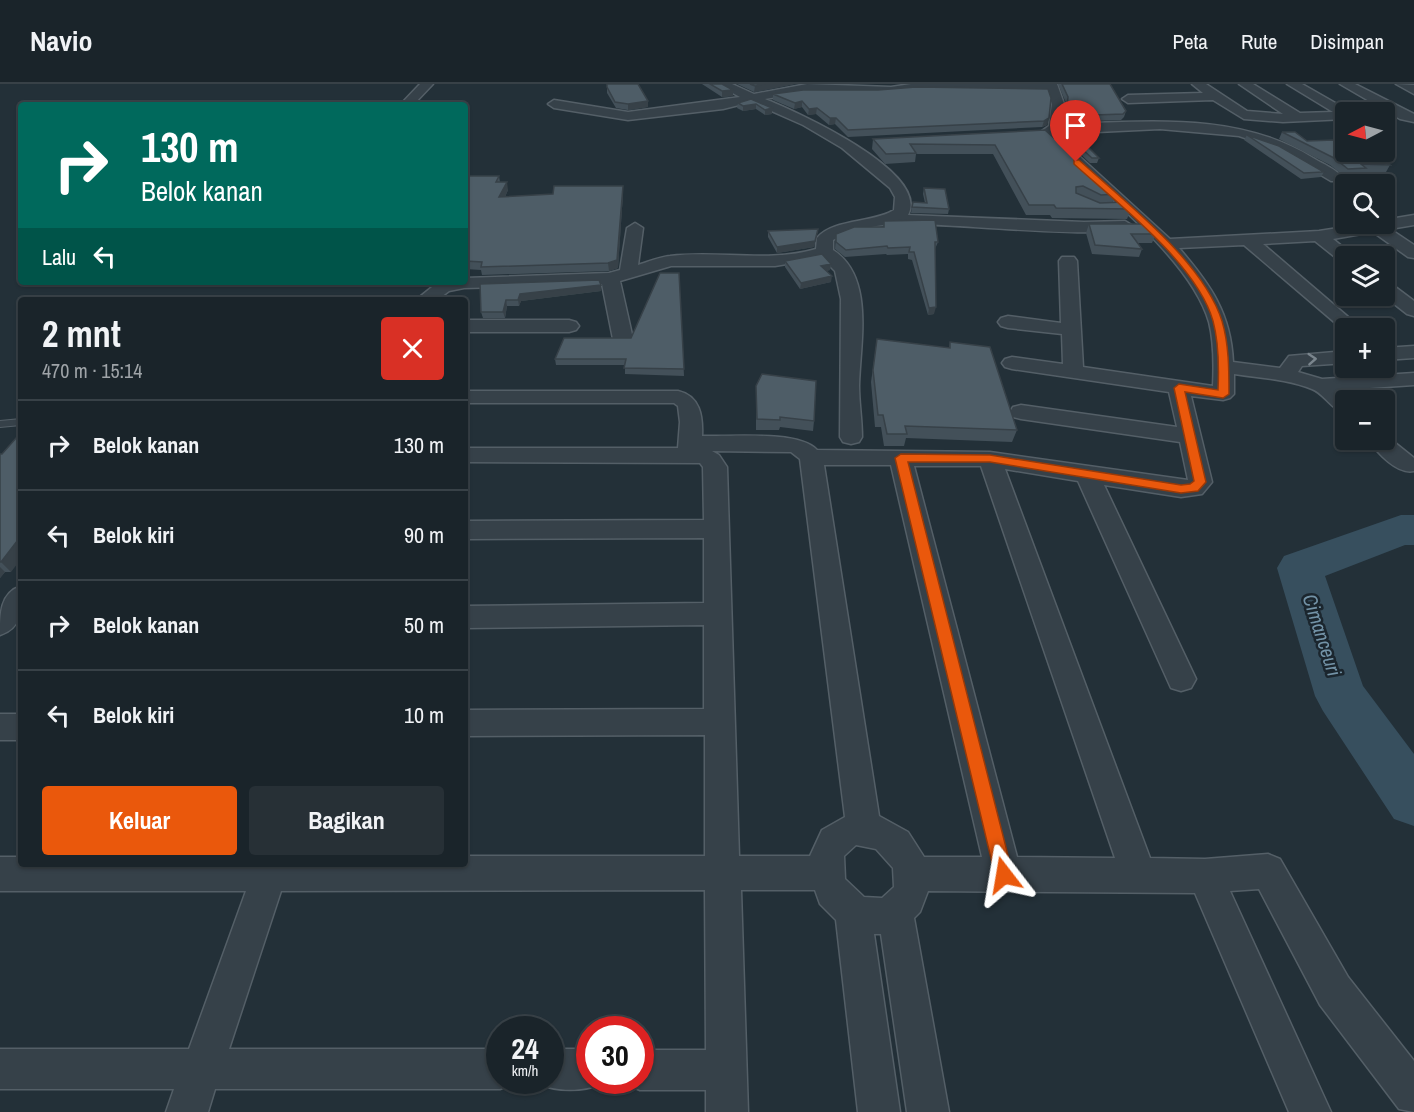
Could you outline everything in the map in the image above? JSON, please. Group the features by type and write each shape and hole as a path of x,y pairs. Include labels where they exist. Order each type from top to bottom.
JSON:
{"street":[{"path":"409,102 427,84"},
{"path":"722,84 821,128 845,143 890,178 902,194 904,205 902,212 890,219"},
{"path":"1197,84 1244,115 1335,115"},
{"path":"1245,84 1297,117"},
{"path":"1293,84 1335,109"},
{"path":"1346,84 1409,117"},
{"path":"1402,84 1414,90"},
{"path":"554,104 628,116 706,108 756,99 789,90 816,88 891,91 915,87 1052,87 1058,104 1050,131"},
{"path":"1128,99 1215,96"},
{"path":"1027,135 1050,131 1167,127 1237,132 1272,142 1335,177"},
{"path":"1012,363 1223,394 1224,367 1218,321 1203,288 1166,244 1123,208 1050,131"},
{"path":"845,143 868,142"},
{"path":"824,252 825,238 834,232 890,219 1084,227 1146,225"},
{"path":"1395,224 1414,220"},
{"path":"628,273 635,228"},
{"path":"1166,244 1335,234"},
{"path":"1387,234 1414,253"},
{"path":"1319,236 1335,248"},
{"path":"1248,240 1339,318"},
{"path":"468,283 610,278 670,261 775,261 807,257 824,252"},
{"path":"824,252 836,260 843,270 849,297 851,437"},
{"path":"1068,261 1073,372"},
{"path":"610,278 623,339"},
{"path":"430,291 454,285"},
{"path":"1395,295 1414,310"},
{"path":"1008,322 1071,330"},
{"path":"468,326 569,326"},
{"path":"1395,353 1414,352"},
{"path":"1285,375 1296,360 1335,358"},
{"path":"1224,367 1285,375 1322,385 1412,380"},
{"path":"1322,385 1335,397"},
{"path":"811,458 990,459 1181,489 1194,488 1200,482 1179,388"},
{"path":"468,397 678,397 685,399 690,407 689,450"},
{"path":"1021,412 1190,436"},
{"path":"468,455 794,445 804,449 811,458 864,830"},
{"path":"689,450 704,456 715,467 727,1112"},
{"path":"1391,450 1407,465"},
{"path":"901,458 1004,875"},
{"path":"990,459 1138,876"},
{"path":"1087,474 1182,679"},
{"path":"468,531 716,528"},
{"path":"0,624 18,600"},
{"path":"468,617 718,614"},
{"path":"468,723 720,722"},
{"path":"0,727 18,727"},
{"path":"856,829 877,831 896,842 909,860 913,880 907,900 892,914 870,917 853,911 832,894 824,873 827,853 838,837 856,829"},
{"path":"0,874 272,870 824,873"},
{"path":"187,1112 272,870"},
{"path":"912,874 1205,876 1268,871 1334,991 1414,1094"},
{"path":"1205,876 1310,1112"},
{"path":"895,910 928,1112"},
{"path":"853,911 879,1112"},
{"path":"0,1069 486,1069"},
{"path":"654,1070 726,1070"}],"lane":[{"path":"0,424 18,422"}],"building":[{"path":"607,84 638,84 648,101 628,104 615,102"},
{"path":"710,84 722,84 733,90 722,91"},
{"path":"1062,84 1110,84 1126,111 1123,114 1066,116 1068,97"},
{"path":"916,87 1048,89 1051,98 1049,118 1044,121 848,130 836,118 830,118 817,108 809,109 802,101 795,103 773,94 803,90 878,90"},
{"path":"751,99 772,108 765,110 756,104 743,106 738,103"},
{"path":"1094,129 1098,134 1075,134 1099,158 1092,158 1062,131"},
{"path":"1045,130 1116,194 1101,195 1083,186 1076,187 1076,193 1100,203 1125,202 1131,209 1056,208 1054,205 1029,205 995,145 910,144 916,153 886,154 873,139"},
{"path":"1282,132 1295,132 1307,141 1334,140 1334,158"},
{"path":"1247,135 1279,146 1324,172 1304,173"},
{"path":"1339,162 1385,162 1390,165 1361,164 1366,168 1348,169"},
{"path":"468,176 499,176 496,182 507,182 499,197 553,194 554,186 623,186 617,260 608,263 481,267 482,262 468,261"},
{"path":"924,188 945,189 949,209 912,207 913,202 927,203"},
{"path":"935,220 938,242 935,242 936,307 929,308 914,252 909,252 910,247 888,248 887,246 846,250 836,242 836,234 854,227 884,227 884,221"},
{"path":"1089,224 1146,224 1156,234 1131,234 1142,249 1095,245"},
{"path":"818,229 815,241 777,247 768,231"},
{"path":"822,254 831,264 821,266 832,276 801,283 785,261"},
{"path":"660,273 679,273 684,369 624,368 626,359 555,359 564,338 631,338"},
{"path":"599,280 601,285 520,294 518,300 506,300 503,312 481,312 480,284"},
{"path":"877,339 950,348 950,342 990,347 1017,430 905,426 907,434 887,434 883,415 878,415 873,370"},
{"path":"762,374 816,381 814,421 780,417 780,420 757,419 756,386"},
{"path":"18,437 18,540 0,562 0,454"}],"waterway":[{"name":"Cimanceuri","path":"1414,530 1401,530 1300,568 1341,696 1414,800"}],"route":[{"path":"1004,875 901,458 990,459 1181,489 1194,488 1200,482 1179,388 1223,394 1224,367 1218,321 1203,288 1158,236 1076,162"}]}
